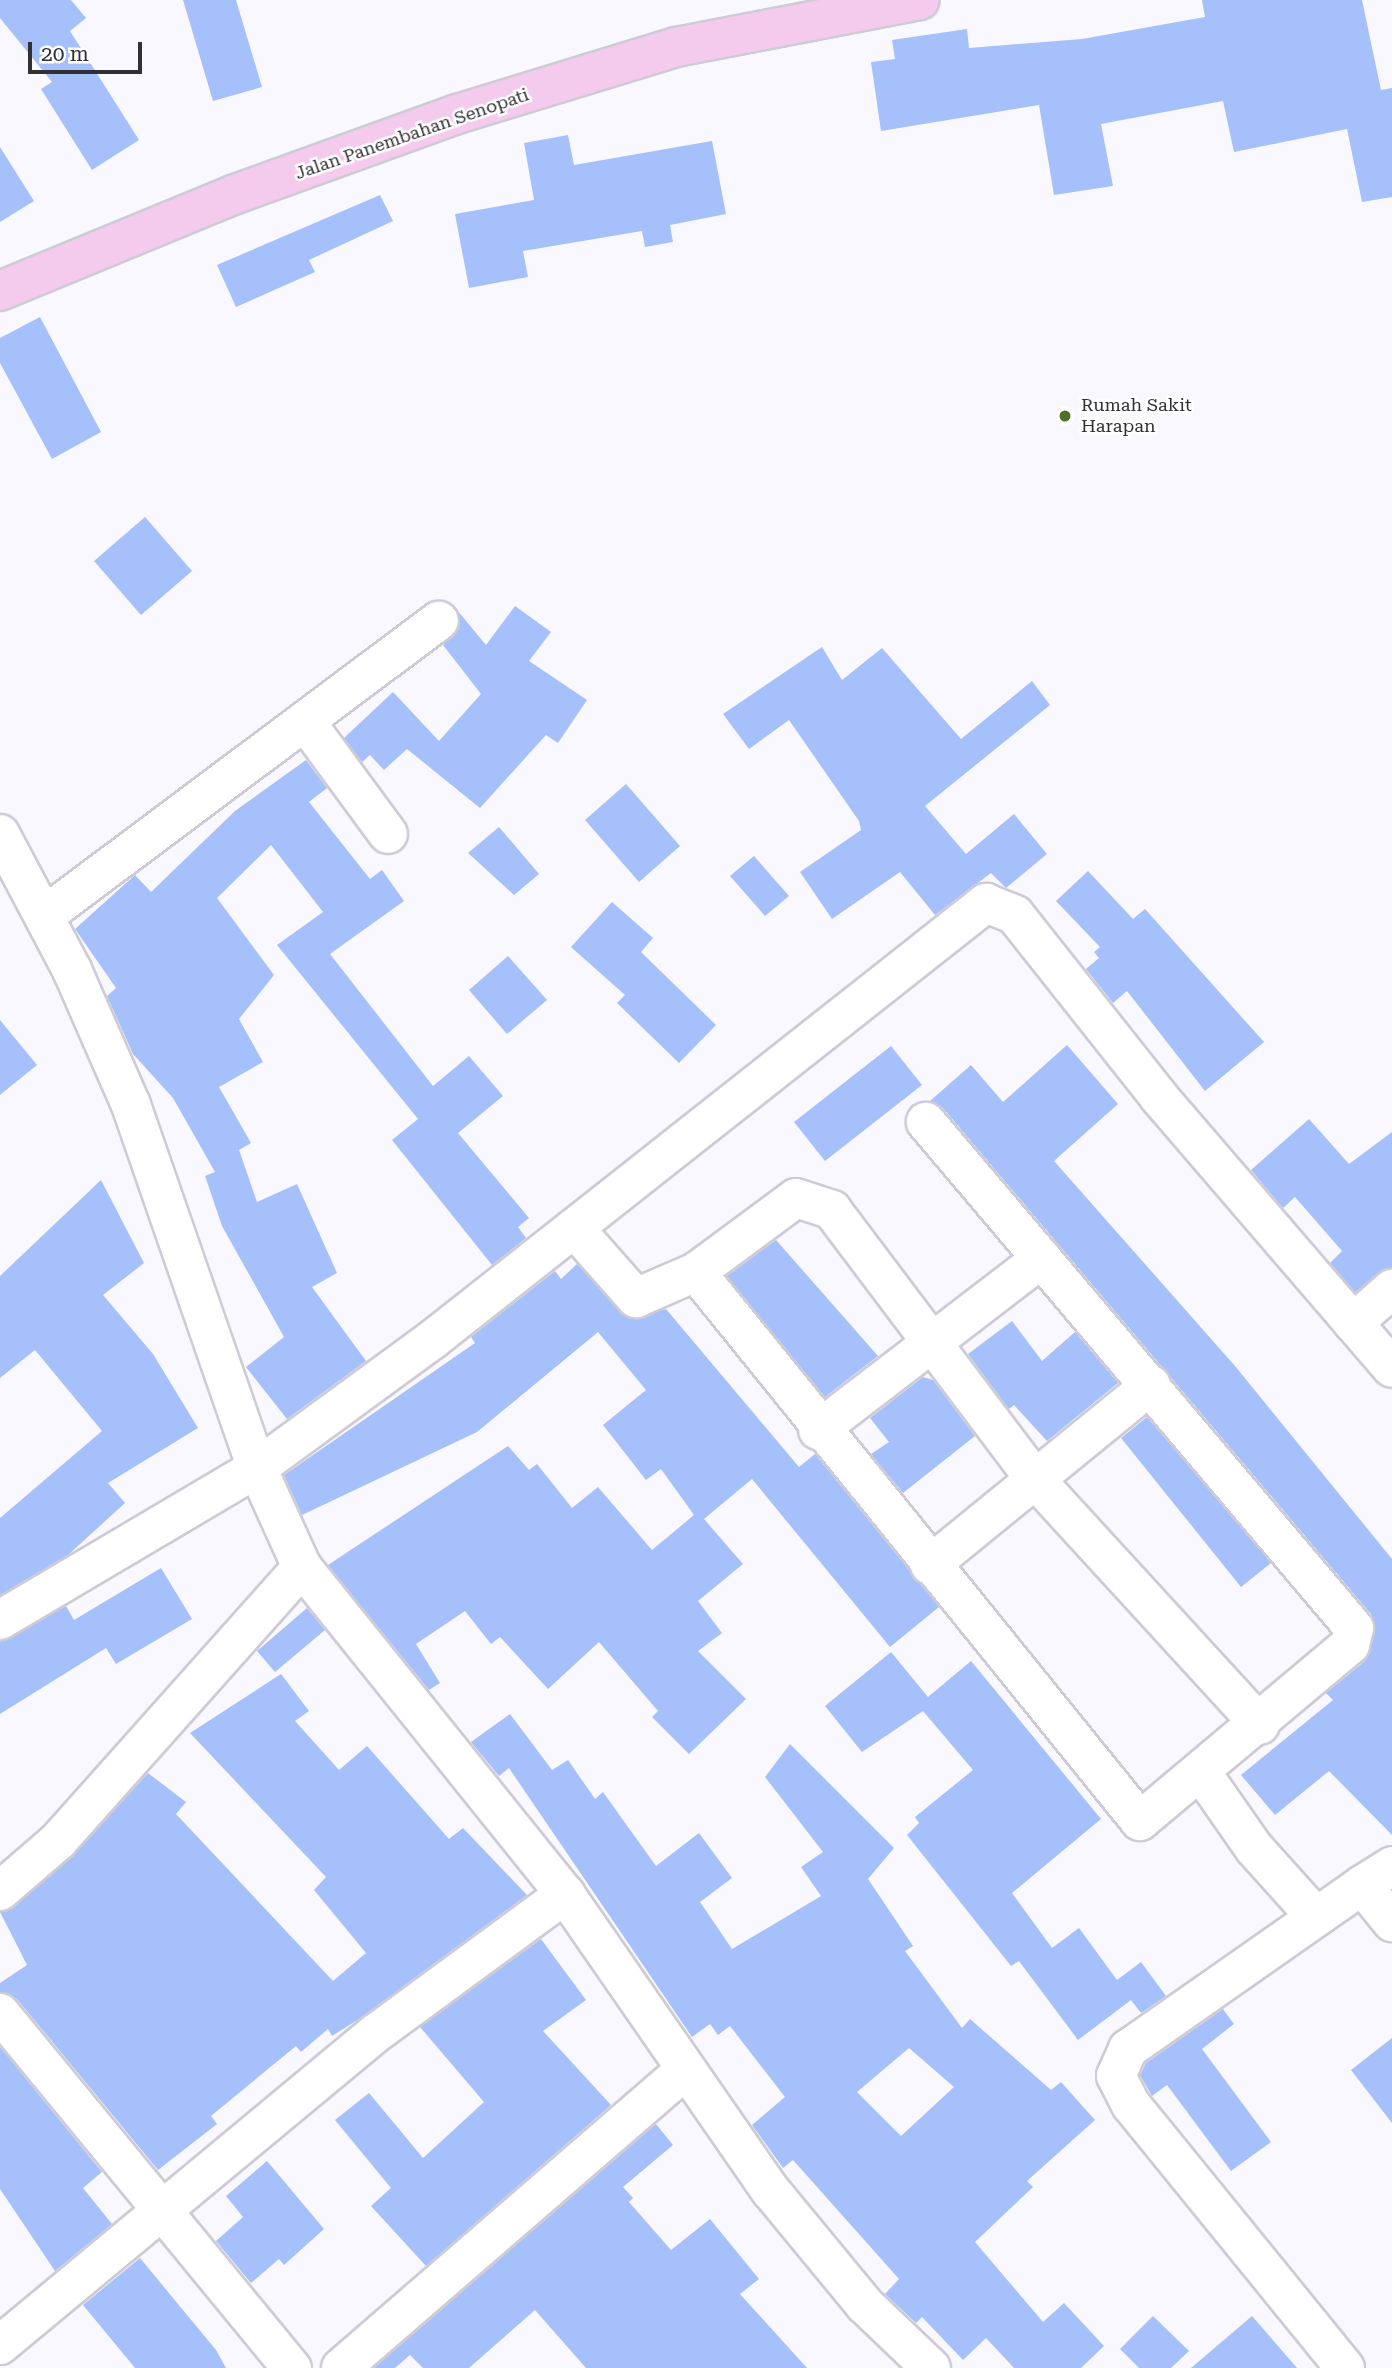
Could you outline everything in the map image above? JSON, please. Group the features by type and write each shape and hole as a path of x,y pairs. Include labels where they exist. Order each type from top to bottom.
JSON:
{"main road":[{"name":"Jalan Panembahan Senopati","path":"0,290 457,114 676,47 847,7 919,0"}],"street":[{"path":"44,916 439,621"},
{"path":"305,721 388,834"},
{"path":"0,834 44,916 131,1105 257,1468 302,1567 565,1894 684,2071 864,2305 931,2368"},
{"path":"0,1620 257,1468 574,1228 978,906 996,904 1015,915 1159,1097 1392,1368"},
{"path":"696,1272 818,1430 1140,1821 1260,1726 1350,1645 1354,1628 926,1122"},
{"path":"574,1228 636,1298 696,1272 786,1203 808,1198 832,1210 926,1342 1034,1477 1260,1726"},
{"path":"818,1430 926,1342 1042,1258"},
{"path":"1353,1323 1392,1289"},
{"path":"930,1565 1034,1477 1151,1385"},
{"path":"0,1891 51,1848 302,1567"},
{"path":"1201,1772 1254,1848 1316,1917"},
{"path":"1345,2368 1116,2082 1128,2049 1377,1876 1392,1922"},
{"path":"0,2345 376,2033 565,1894"},
{"path":"0,2013 292,2368"},
{"path":"341,2368 684,2071"}],"building":[{"path":"0,0 71,0 86,18 70,31 139,140 92,170 41,89 52,82 0,18"},
{"path":"183,0 236,0 262,87 213,101"},
{"path":"1202,0 1362,0 1381,90 1392,88 1392,197 1362,202 1347,129 1234,152 1223,101 1101,124 1113,186 1054,195 1039,105 881,131 871,62 895,59 892,40 967,29 969,48 1082,39 1205,17"},
{"path":"568,135 574,165 712,141 726,214 670,225 673,242 645,247 642,231 523,251 528,277 469,288 455,214 534,200 524,143"},
{"path":"0,147 34,201 0,222"},
{"path":"380,195 393,221 309,260 315,272 236,307 217,265"},
{"path":"40,317 101,432 52,459 0,363 0,338"},
{"path":"145,517 192,571 141,615 94,561"},
{"path":"515,606 551,632 529,661 587,700 558,743 546,735 480,808 407,749 384,770 370,755 362,762 344,738 393,692 439,741 481,694 443,645 459,629 457,610 486,645"},
{"path":"822,647 842,680 882,648 961,739 1032,681 1050,705 925,806 966,854 1014,814 1047,854 1006,888 991,873 935,915 900,872 832,919 800,872 861,830 859,821 789,720 749,749 723,714"},
{"path":"306,760 327,788 309,802 370,879 382,870 404,901 330,954 433,1086 469,1056 503,1096 458,1133 529,1218 518,1227 526,1238 492,1265 392,1140 418,1119 277,945 323,912 271,845 217,898 274,975 239,1019 263,1062 219,1087 251,1143 239,1150 257,1202 297,1184 337,1273 312,1287 366,1361 287,1419 246,1367 284,1337 222,1226 205,1176 215,1172 173,1098 133,1054 107,996 116,988 75,929 135,875 151,892 235,811"},
{"path":"626,784 680,846 639,882 585,820"},
{"path":"499,827 539,874 514,895 468,853"},
{"path":"754,856 789,896 765,916 730,876"},
{"path":"1088,871 1133,919 1145,909 1264,1042 1205,1091 1127,991 1113,1003 1086,969 1099,958 1094,952 1100,947 1056,901"},
{"path":"612,902 653,938 641,952 716,1025 679,1063 617,1003 625,995 571,947"},
{"path":"508,956 547,1000 507,1034 469,990"},
{"path":"0,1020 37,1065 0,1095"},
{"path":"1067,1045 1118,1104 1054,1161 1235,1366 1392,1559 1392,1835 1329,1771 1275,1815 1241,1775 1333,1700 1326,1693 1365,1661 1375,1633 1371,1614 943,1108 930,1101 971,1065 1003,1102"},
{"path":"891,1046 922,1085 825,1161 794,1122"},
{"path":"1309,1119 1349,1164 1392,1132 1392,1268 1355,1292 1330,1263 1342,1251 1295,1197 1283,1208 1251,1170"},
{"path":"101,1180 144,1263 103,1295 153,1354 198,1428 108,1483 125,1503 68,1555 0,1595 0,1518 102,1431 35,1350 0,1378 0,1276"},
{"path":"776,1240 878,1356 825,1397 727,1276"},
{"path":"577,1264 630,1319 666,1309 799,1467 815,1454 939,1607 890,1647 752,1479 704,1519 743,1564 698,1601 722,1633 698,1651 746,1699 689,1754 652,1717 658,1711 599,1642 548,1689 500,1637 491,1644 465,1611 416,1644 440,1683 429,1690 328,1565 508,1446 529,1470 537,1464 572,1508 598,1487 652,1550 694,1515 661,1469 646,1480 603,1425 646,1390 598,1332 477,1432 302,1515 284,1475 475,1343 471,1337 555,1271 561,1279"},
{"path":"1012,1321 1042,1361 1075,1332 1118,1383 1047,1441 1014,1405 1009,1409 968,1354"},
{"path":"923,1377 933,1380 975,1436 903,1493 871,1454 889,1442 870,1418"},
{"path":"1147,1417 1271,1563 1241,1587 1121,1438"},
{"path":"161,1568 192,1619 116,1664 106,1648 0,1714 0,1642 66,1606 74,1620"},
{"path":"307,1608 325,1630 275,1672 257,1651"},
{"path":"891,1652 928,1697 971,1661 1101,1819 1012,1893 1052,1948 1079,1928 1117,1980 1141,1962 1166,1996 1141,2013 1131,2000 1078,2040 1019,1961 1011,1966 907,1835 919,1823 915,1817 973,1770 923,1711 862,1752 825,1706"},
{"path":"281,1674 309,1711 295,1721 339,1770 367,1746 449,1839 463,1828 527,1895 359,2019 332,2036 328,2029 301,2052 296,2046 211,2116 217,2124 158,2170 17,1999 0,1992 0,1983 27,1965 0,1912 72,1857 148,1773 186,1802 176,1814 333,1981 366,1953 314,1890 326,1877 190,1733"},
{"path":"510,1714 552,1770 568,1760 595,1799 603,1792 656,1866 699,1833 732,1878 700,1902 732,1949 821,1896 801,1867 823,1852 765,1777 790,1744 894,1848 868,1879 913,1946 905,1951 962,2028 970,2019 1051,2090 1061,2082 1095,2120 1027,2181 1033,2187 975,2242 1043,2322 1064,2303 1104,2346 1081,2368 1014,2368 986,2338 963,2360 922,2317 916,2323 885,2294 899,2279 793,2160 783,2168 752,2125 785,2097 730,2026 718,2035 710,2024 692,2037 509,1768 499,1776 471,1742","holes":["909,2048 954,2087 901,2136 857,2092"]},
{"path":"541,1939 586,2000 543,2031 611,2105 426,2266 371,2206 391,2188 335,2120 369,2093 423,2158 484,2102 420,2027"},
{"path":"1223,2009 1234,2024 1202,2049 1271,2142 1231,2171 1167,2085 1152,2096 1140,2075 1146,2063"},
{"path":"1392,2038 1392,2123 1351,2070"},
{"path":"0,2047 102,2172 83,2188 112,2224 55,2271 0,2189"},
{"path":"656,2124 673,2145 623,2187 633,2198 629,2202 671,2250 710,2219 759,2279 740,2294 807,2368 586,2368 535,2310 469,2368 423,2368 410,2355 395,2368 374,2368"},
{"path":"267,2161 324,2229 284,2265 279,2259 251,2283 216,2241 243,2217 226,2196"},
{"path":"140,2258 216,2350 226,2368 135,2368 83,2305"},
{"path":"1153,2316 1189,2351 1171,2368 1139,2368 1120,2349"},
{"path":"1252,2316 1297,2368 1191,2368"}],"place":[{"name":"Rumah Sakit Harapan","path":"1065,416"}]}
